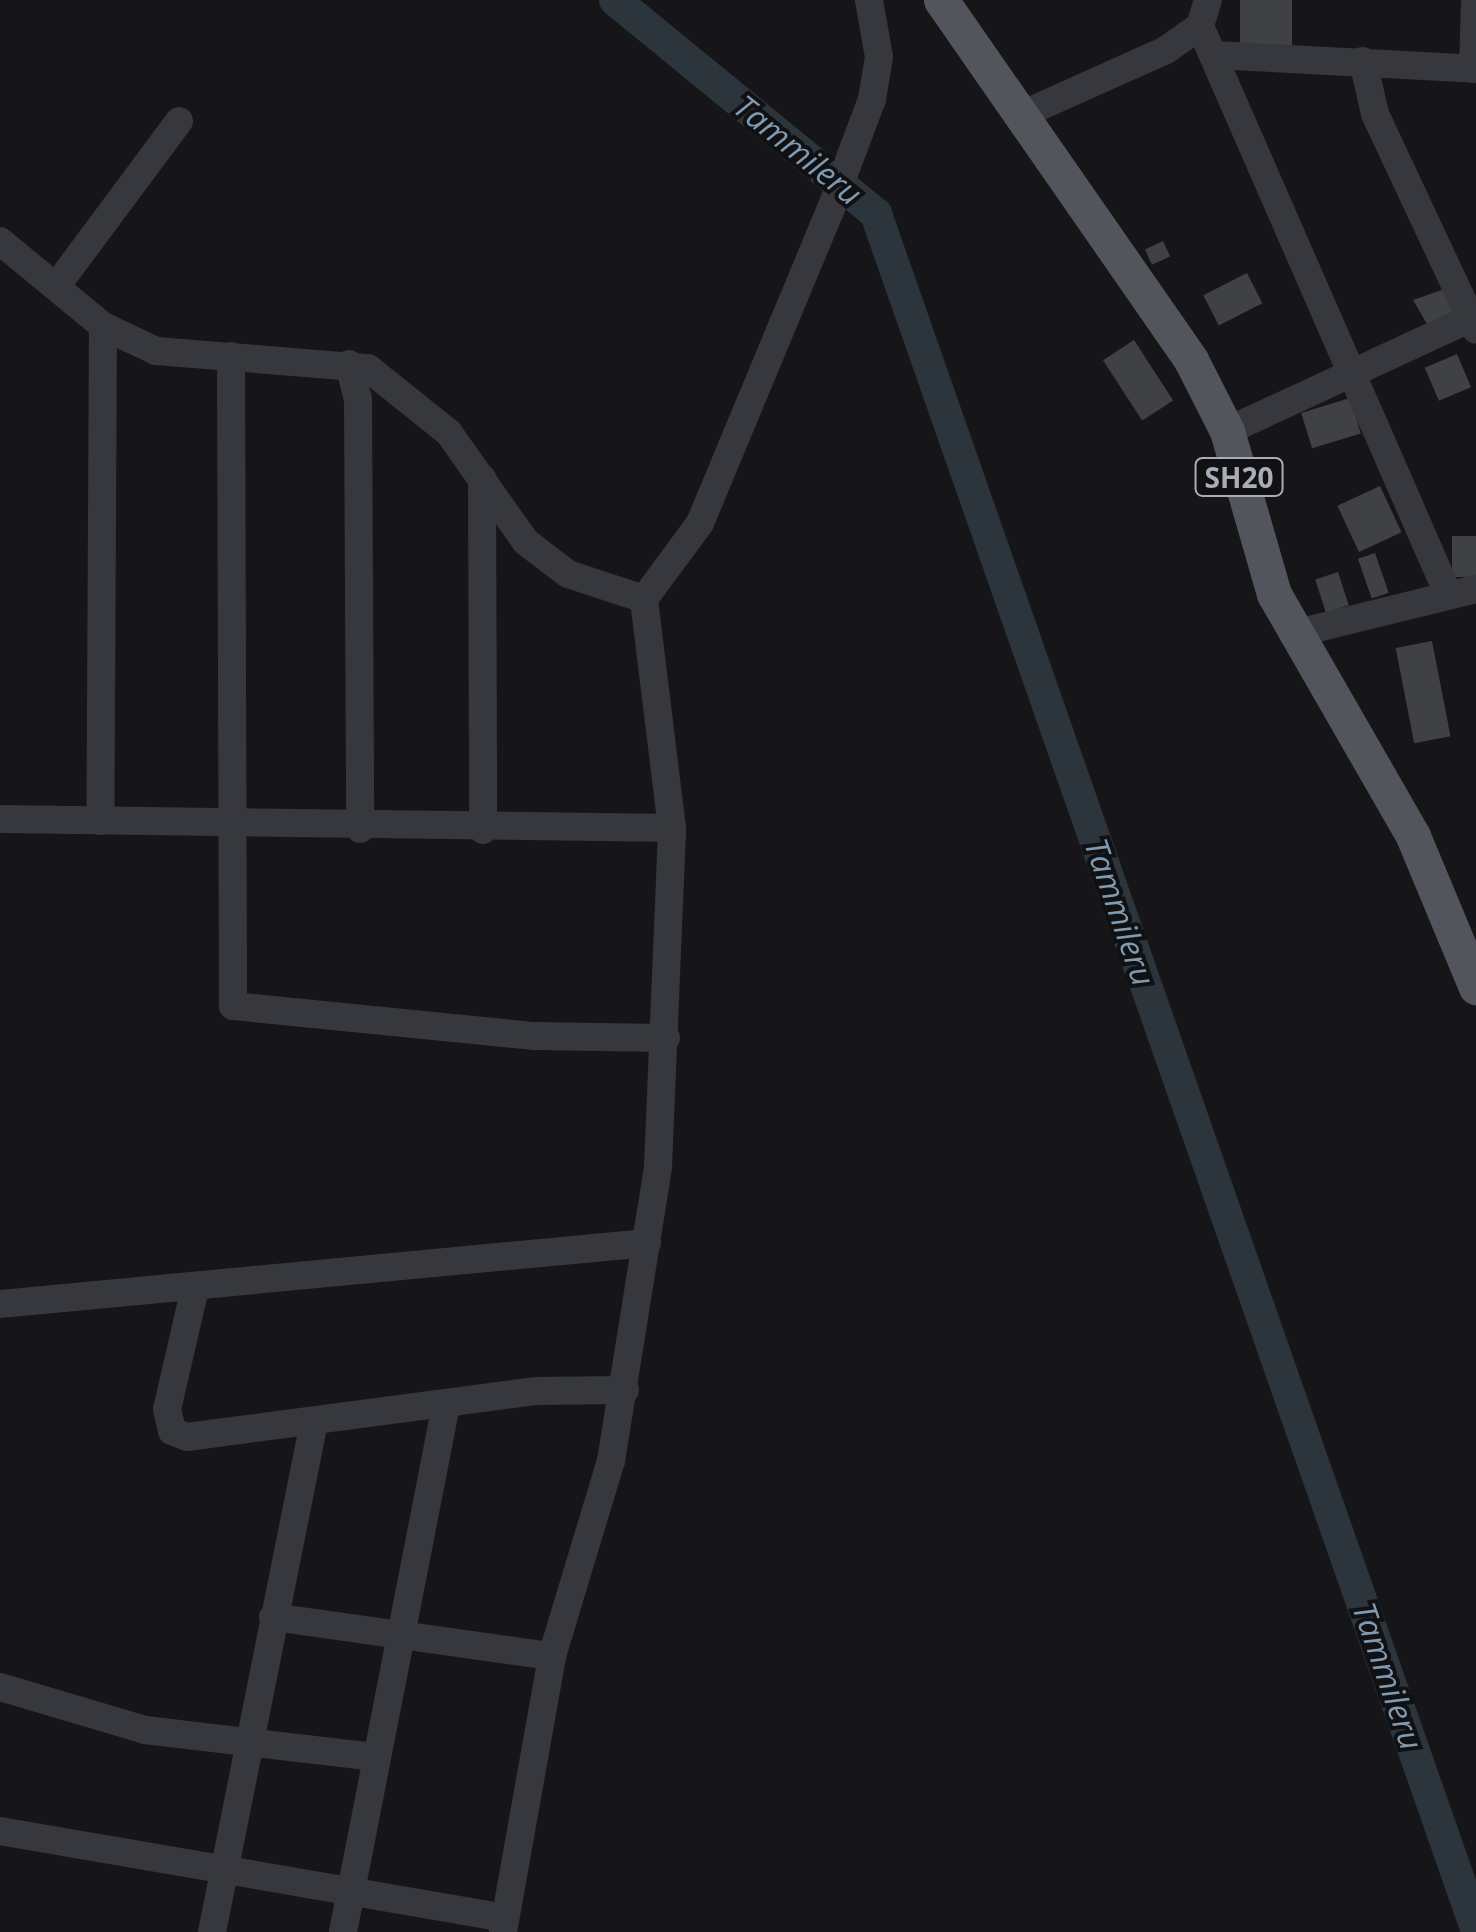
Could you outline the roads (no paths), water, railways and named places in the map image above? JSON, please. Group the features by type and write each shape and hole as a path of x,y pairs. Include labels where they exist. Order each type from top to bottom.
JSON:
{"main road":[{"name":"SH20","path":"941,0 1182,345 1227,431 1256,543 1293,634 1413,836 1476,988"}],"street":[{"path":"0,1832 504,1925 552,1656 625,1390 646,1243 666,1038 672,828 644,599 700,524 854,148 879,57 869,0"},
{"path":"1213,54 1475,69 1475,0"},
{"path":"1021,115 1204,13 1213,54 1448,594"},
{"path":"1227,431 1355,378 1475,321 1376,114 1363,61"},
{"path":"58,284 179,122"},
{"path":"0,241 58,284 102,326 156,352 350,364 406,392 482,478 526,542 568,574 644,599"},
{"path":"100,821 102,326"},
{"path":"231,356 228,825 233,1006 243,1012 666,1038"},
{"path":"350,364 358,399 360,829"},
{"path":"482,478 483,830"},
{"path":"1293,634 1476,589"},
{"path":"0,818 360,829 672,828"},
{"path":"0,1304 646,1243"},
{"path":"195,1288 167,1410 172,1431 187,1437 446,1404 625,1390"},
{"path":"343,1932 374,1756 446,1404"},
{"path":"212,1932 244,1742 314,1422"},
{"path":"273,1617 552,1656"},
{"path":"0,1687 88,1719 374,1756"}],"waterway":[{"name":"Tammileru","path":"615,0 876,214 1476,1928"}]}
